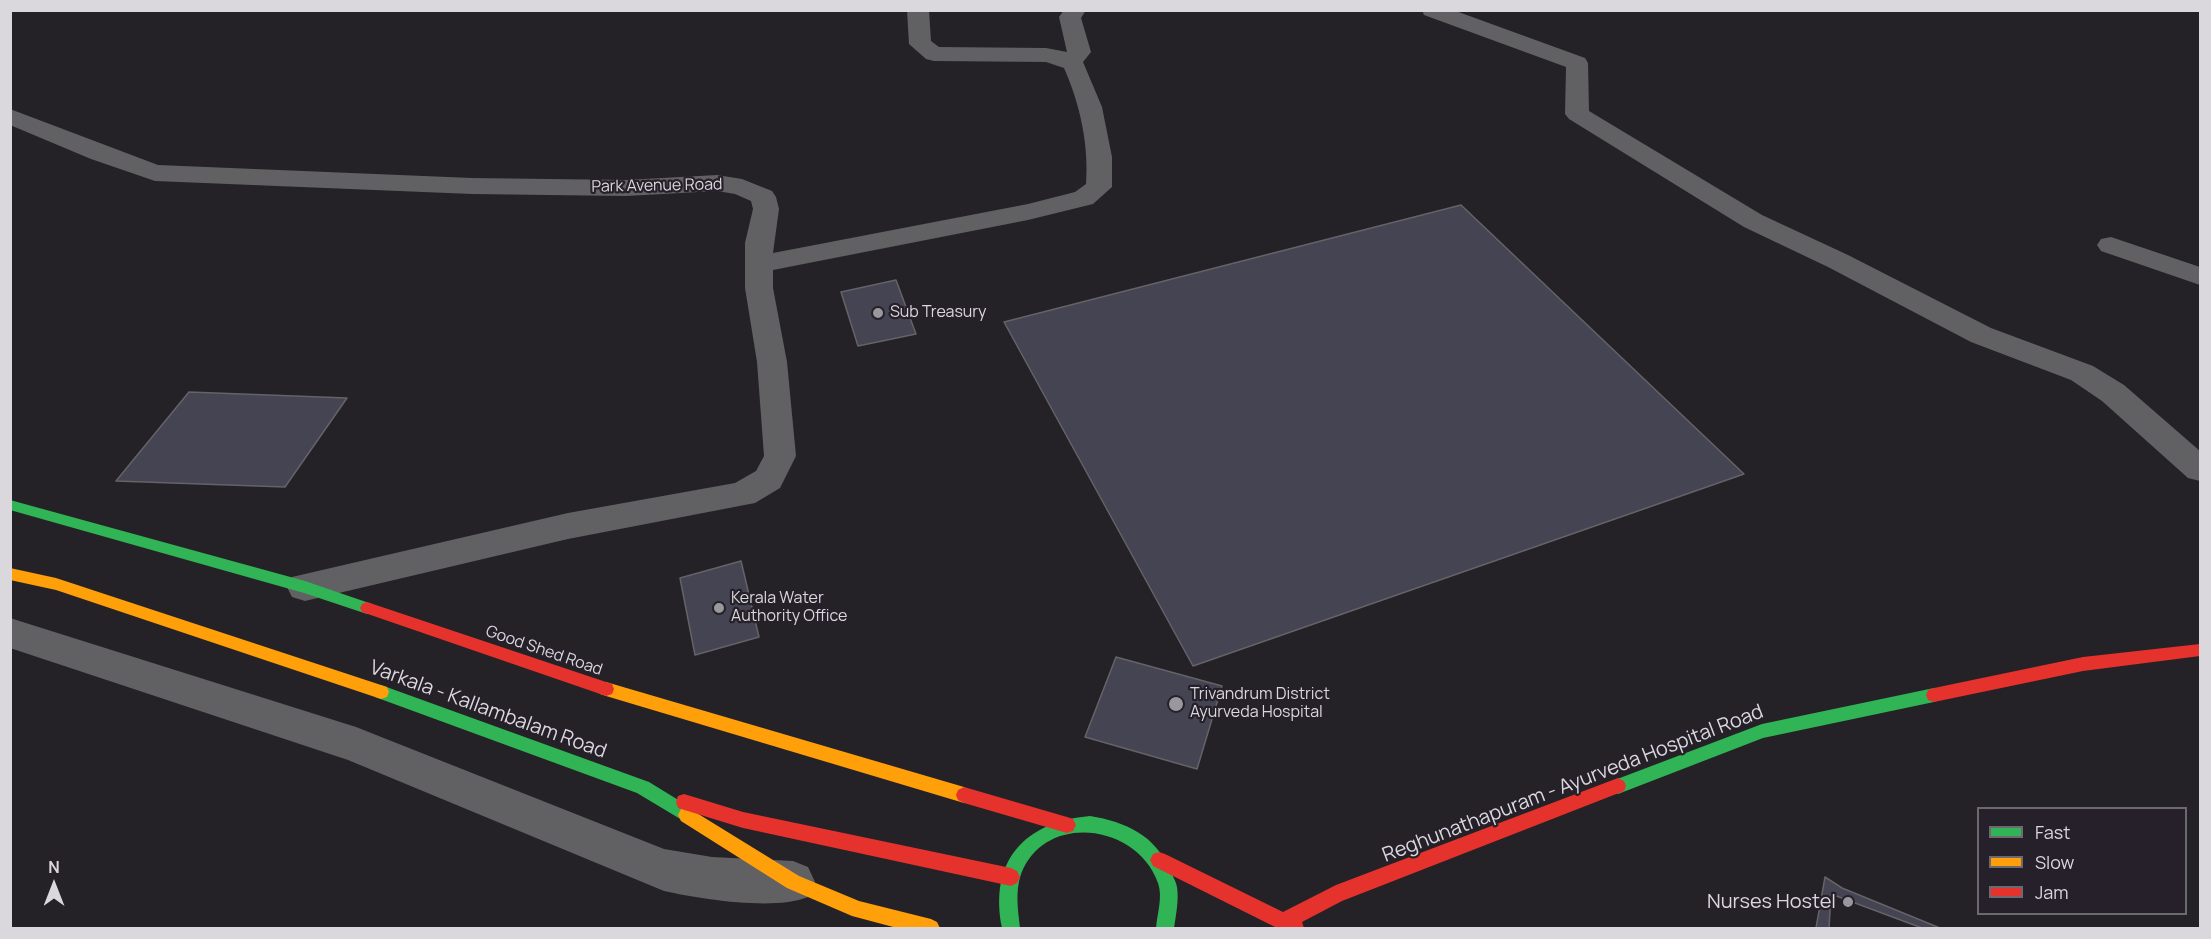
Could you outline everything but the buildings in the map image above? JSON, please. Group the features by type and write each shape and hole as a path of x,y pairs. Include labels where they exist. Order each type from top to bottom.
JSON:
{"main road":[{"name":"Good Shed Road","path":"10,505 305,587 626,696 1067,825"},
{"name":"Varkala - Kallambalam Road","path":"10,574 56,584 354,682 643,788 793,882 858,910 931,928"},
{"name":"Reghunathapuram - Ayurveda Hospital Road","path":"1290,925 1336,894 1762,731 2084,664 2200,651"},
{"path":"643,788 743,820 1011,877"},
{"path":"1011,928 1006,902 1011,877 1024,853 1044,836 1067,825 1093,821 1119,827 1142,840 1159,860 1169,883 1170,908 1165,928"},
{"path":"1159,860 1290,925"}],"street":[{"path":"758,264 980,223 1093,194 1099,184 1098,149 1080,77 1070,61 1046,55 934,54 920,44 918,10"},
{"path":"1070,61 1080,52 1070,17 1076,10"},
{"path":"1432,10 1577,63 1577,114 1753,221 1838,261 1968,328 2064,366 2098,383 2200,469"},
{"name":"Park Avenue Road","path":"10,116 100,154 155,173 472,186 626,188 717,183 735,185 763,197 766,204 758,264 759,288 772,362 780,456 773,474 764,483 743,494 568,526 305,587"},
{"path":"2111,245 2200,276"},
{"path":"10,633 356,745 664,870 688,876 729,880 793,882"}],"traffic: fast":[{"path":"10,505 305,587 367,608"},
{"path":"381,692 643,787 687,815"},
{"path":"1618,786 1762,731 1934,695"},
{"path":"1011,928 1008,904 1010,880 1016,865 1029,846 1047,834 1067,826 1090,824 1112,828 1132,836 1149,850 1167,882 1168,902 1165,928"}],"traffic: slow":[{"path":"10,574 56,584 381,692"},
{"path":"606,689 964,795"},
{"path":"687,815 793,882 858,910 931,928"}],"traffic: jam":[{"path":"367,608 606,689"},
{"path":"1934,695 2083,664 2200,650"},
{"path":"1285,921 1336,894 1618,786"},
{"path":"964,795 1067,825"},
{"path":"684,802 743,820 1011,877"},
{"path":"1159,860 1295,928"}],"place":[{"name":"Sub Treasury","path":"878,313"},
{"name":"Kerala Water Authority Office","path":"719,608"},
{"name":"Trivandrum District Ayurveda Hospital","path":"1176,704"},
{"name":"Nurses Hostel","path":"1848,902"}]}
